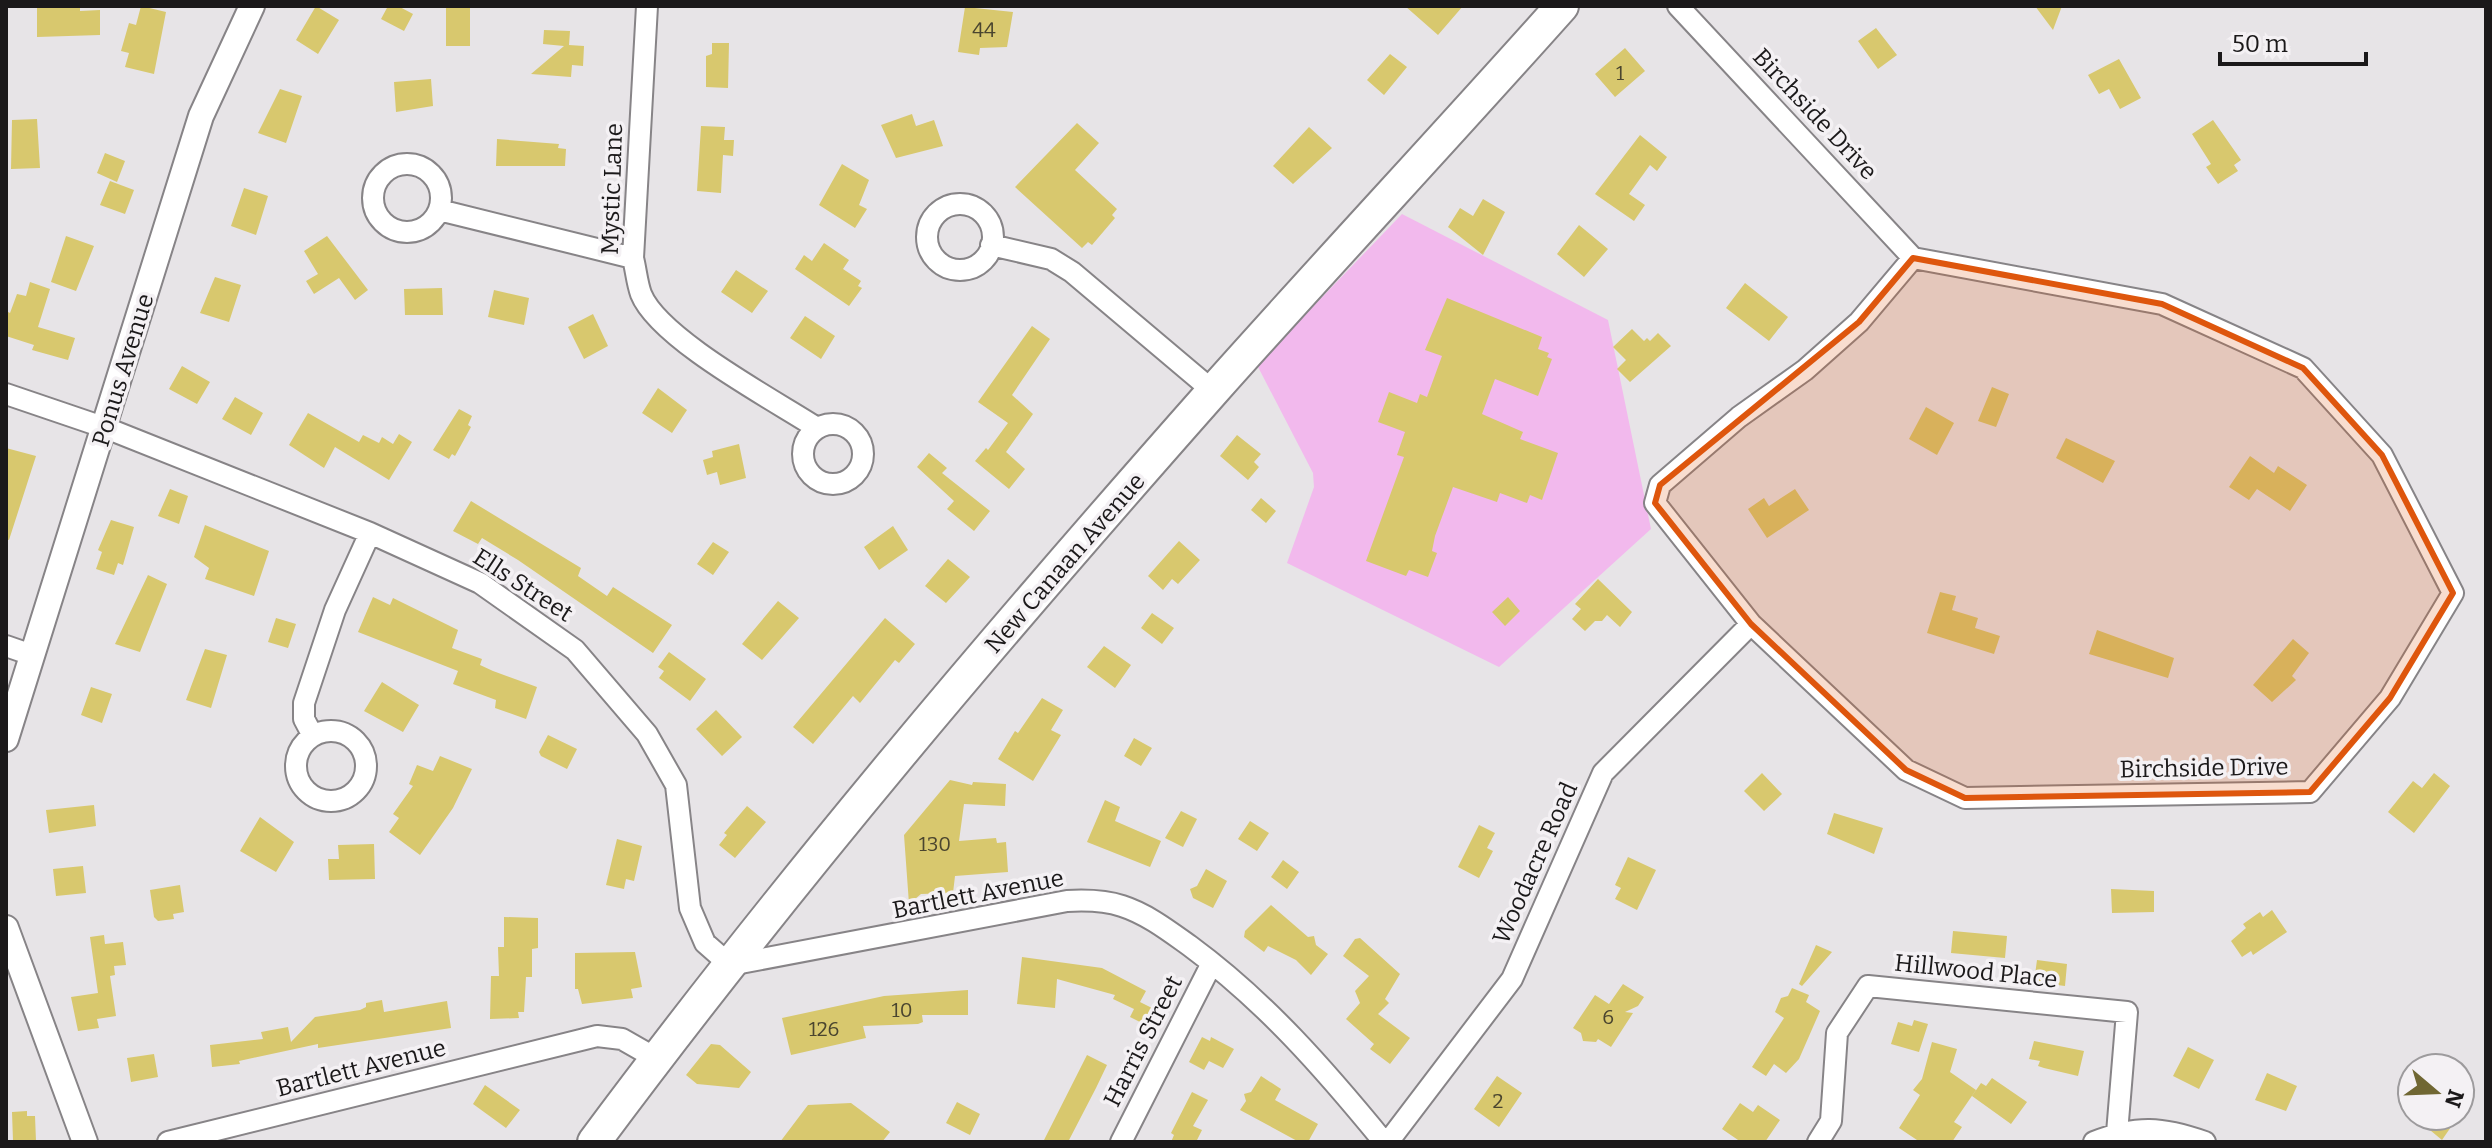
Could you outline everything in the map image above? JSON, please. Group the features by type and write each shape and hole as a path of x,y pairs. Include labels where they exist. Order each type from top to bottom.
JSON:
{"main road":[{"name":"New Canaan Avenue","path":"594,1142 730,965 939,708 1213,391 1562,6"}],"street":[{"name":"Ponus Avenue","path":"6,739 106,428 201,116 252,6"},
{"name":"Mystic Lane","path":"647,6 633,258 641,295 655,318 687,344 817,428"},
{"name":"Birchside Drive","path":"1678,6 1913,258 2162,304 2303,368 2382,455 2453,593 2390,698 2310,792 1965,798 1906,770 1751,624 1655,503 1660,485 1848,332 1913,258"},
{"path":"439,210 633,258"},
{"path":"991,245 1051,259 1072,272 1213,391"},
{"name":"Ells Street","path":"6,394 106,428 370,533 480,583 575,650 647,734 676,785 690,908 705,943 730,965"},
{"path":"313,736 304,719 304,703 335,610 370,533"},
{"name":"Woodacre Road","path":"1386,1142 1512,979 1603,773 1751,624"},
{"path":"6,646 32,655"},
{"name":"Bartlett Avenue","path":"730,965 1079,900 1115,904 1133,910 1164,928 1212,963 1299,1041 1386,1142"},
{"path":"6,928 85,1142"},
{"name":"Harris Street","path":"1121,1142 1212,963"},
{"name":"Hillwood Place","path":"1818,1142 1831,1121 1837,1033 1868,986 2127,1012 2117,1133"},
{"name":"Bartlett Avenue","path":"168,1142 597,1036 622,1039 657,1059"},
{"path":"2094,1142 2117,1133 2152,1128 2205,1142"}],"highlighted area":[{"path":"1913,258 2162,304 2303,368 2382,455 2453,593 2390,698 2310,792 1965,798 1906,770 1751,624 1655,503 1660,485 1859,322"}],"shaded area":[{"path":"1402,214 1608,320 1651,529 1499,667 1287,563 1314,487 1313,473 1257,365"}],"building":[{"path":"141,6 166,12 154,74 125,67 129,53 121,51 129,23 136,25"},
{"path":"316,6 339,20 318,54 296,40"},
{"path":"388,6 398,6 413,14 404,31 381,19"},
{"path":"446,6 470,6 470,46 446,46"},
{"path":"1405,6 1463,6 1438,35"},
{"path":"2035,6 2062,6 2053,30"},
{"path":"80,7 80,11 100,10 100,35 37,37 37,8"},
{"path":"965,7 1013,12 1007,47 980,48 979,55 958,52"},
{"path":"1876,28 1897,55 1878,69 1858,41"},
{"path":"544,30 570,31 569,45 584,46 583,66 572,65 571,77 531,74 564,46 543,44"},
{"path":"712,43 729,43 728,88 706,87 706,56 712,54"},
{"path":"1625,48 1645,71 1615,97 1595,74"},
{"path":"1390,54 1407,67 1384,95 1367,80"},
{"path":"2119,59 2141,98 2120,109 2109,89 2099,94 2088,75"},
{"path":"431,79 433,106 396,112 394,82"},
{"path":"280,89 302,96 286,143 258,133"},
{"path":"912,114 916,126 934,120 943,146 896,158 881,125"},
{"path":"37,119 40,168 11,169 12,120"},
{"path":"2213,120 2241,160 2234,165 2238,171 2218,184 2206,167 2211,164 2192,134"},
{"path":"1077,123 1099,143 1075,170 1117,209 1112,215 1115,218 1092,245 1088,242 1082,248 1015,187"},
{"path":"701,126 725,127 724,140 734,140 733,156 723,155 721,193 697,191"},
{"path":"1309,127 1332,148 1293,184 1273,166"},
{"path":"1640,135 1667,157 1657,171 1650,165 1629,194 1645,205 1634,221 1595,194"},
{"path":"497,139 559,144 558,148 566,149 565,166 496,166"},
{"path":"105,153 125,161 117,182 97,173"},
{"path":"842,164 869,180 859,205 867,209 855,228 819,205"},
{"path":"110,181 134,190 125,214 100,205"},
{"path":"244,188 268,196 256,235 231,226"},
{"path":"1483,199 1505,212 1483,255 1448,227 1460,208 1473,216"},
{"path":"1579,225 1608,249 1584,277 1557,254"},
{"path":"66,236 94,246 76,291 51,282"},
{"path":"327,236 368,290 355,300 339,278 314,294 306,281 318,274 304,251"},
{"path":"824,243 849,260 843,269 861,281 858,286 862,288 849,306 795,269 804,255 812,261"},
{"path":"736,270 768,291 752,313 721,292"},
{"path":"215,277 241,285 229,322 200,313"},
{"path":"30,282 50,289 38,327 75,338 68,360 32,350 34,345 6,336 6,311 10,313 17,294 26,296"},
{"path":"1745,283 1788,317 1769,341 1726,308"},
{"path":"442,288 443,315 405,315 404,289"},
{"path":"494,290 529,298 524,325 488,317"},
{"path":"1447,298 1542,337 1538,349 1549,353 1547,357 1552,359 1538,396 1495,379 1482,414 1523,432 1520,439 1558,453 1542,500 1530,495 1527,503 1500,493 1497,502 1453,487 1435,536 1432,551 1437,553 1428,577 1409,570 1406,576 1366,561 1404,457 1397,455 1405,432 1378,422 1389,392 1417,403 1420,394 1427,397 1442,356 1425,350"},
{"path":"593,314 608,346 584,359 568,327"},
{"path":"805,316 835,336 821,359 790,338"},
{"path":"1032,326 1050,339 1012,395 1033,414 1006,452 1025,469 1009,489 975,461 986,448 988,450 1008,423 978,402"},
{"path":"1632,329 1644,341 1647,338 1650,341 1658,333 1671,346 1630,382 1617,369 1626,360 1613,347"},
{"path":"182,366 210,382 197,404 169,389"},
{"path":"1992,387 2009,394 1996,427 1978,421"},
{"path":"658,388 687,410 672,433 642,413"},
{"path":"235,397 263,413 251,435 222,419"},
{"path":"1926,407 1954,423 1937,455 1909,439"},
{"path":"459,409 472,416 468,425 471,427 455,456 452,454 449,459 433,450"},
{"path":"308,413 359,442 363,435 379,443 382,437 393,444 399,434 412,442 389,480 335,447 324,468 289,445"},
{"path":"1237,435 1261,454 1254,462 1259,467 1248,480 1220,456"},
{"path":"2066,438 2115,461 2103,483 2056,458"},
{"path":"739,444 746,478 720,485 717,472 707,475 703,460 713,457 712,451"},
{"path":"6,448 36,456 9,540 6,539"},
{"path":"929,453 947,468 942,473 990,511 974,531 947,509 954,501 917,467"},
{"path":"2250,456 2274,473 2278,466 2307,485 2290,511 2257,489 2249,500 2229,487"},
{"path":"170,489 188,496 179,524 158,516"},
{"path":"1795,489 1809,510 1767,538 1748,509 1764,498 1769,506"},
{"path":"1261,498 1276,511 1266,523 1251,510"},
{"path":"471,501 581,568 578,576 607,596 613,587 672,625 653,653 482,538 478,544 453,531"},
{"path":"111,520 134,527 123,565 118,563 114,575 96,569 102,552 98,550"},
{"path":"205,525 269,551 254,596 205,579 209,568 194,557"},
{"path":"893,526 908,550 879,570 864,547"},
{"path":"1179,541 1200,560 1178,584 1172,579 1163,590 1148,576"},
{"path":"713,542 729,552 713,575 697,564"},
{"path":"948,559 970,577 946,603 925,586"},
{"path":"148,575 167,584 140,652 115,644"},
{"path":"1598,579 1632,612 1620,627 1607,615 1585,631 1572,619 1581,609 1575,604"},
{"path":"1940,592 1956,596 1952,610 1978,618 1975,628 2000,636 1994,654 1927,633"},
{"path":"373,597 390,605 393,598 458,630 452,648 482,659 480,665 493,671 537,687 526,719 495,708 496,700 453,684 458,671 358,632"},
{"path":"1508,597 1520,611 1505,626 1492,612"},
{"path":"778,601 799,618 762,660 742,644"},
{"path":"1152,613 1174,628 1162,644 1141,628"},
{"path":"276,618 296,624 288,648 268,642"},
{"path":"885,618 915,644 899,663 895,660 860,703 853,696 813,744 793,727"},
{"path":"2097,630 2174,658 2168,678 2089,654"},
{"path":"2293,639 2309,653 2292,676 2296,680 2272,702 2253,685"},
{"path":"1104,646 1131,665 1115,688 1087,667"},
{"path":"205,649 227,655 211,708 186,700"},
{"path":"669,652 706,679 690,701 659,678 664,671 658,667"},
{"path":"382,682 419,705 403,732 364,711"},
{"path":"91,687 112,694 102,723 81,715"},
{"path":"1042,698 1063,710 1051,730 1061,735 1033,781 998,759 1015,731 1018,733"},
{"path":"716,710 742,737 722,756 696,729"},
{"path":"548,735 577,749 567,769 541,756 539,752"},
{"path":"1134,738 1152,748 1141,766 1124,756"},
{"path":"440,756 472,769 453,808 420,855 389,832 399,818 393,814 413,786 409,784 417,765 433,771"},
{"path":"1762,773 1782,794 1764,811 1744,791"},
{"path":"2434,773 2450,786 2414,833 2388,812 2413,781 2422,788"},
{"path":"950,780 972,785 973,782 1006,784 1005,806 964,804 959,841 996,838 997,843 1006,842 1008,872 955,876 953,893 921,894 909,904 904,835"},
{"path":"1105,800 1120,807 1115,821 1161,841 1150,867 1087,842"},
{"path":"94,805 96,826 49,833 46,810"},
{"path":"747,806 766,822 735,858 719,845 727,835 724,833"},
{"path":"1181,811 1197,819 1183,847 1165,838"},
{"path":"1834,813 1883,828 1874,854 1827,834"},
{"path":"260,817 294,842 276,872 240,851"},
{"path":"1250,821 1269,833 1257,851 1238,839"},
{"path":"1479,825 1495,833 1487,848 1493,851 1479,878 1458,867"},
{"path":"617,839 642,846 634,881 626,879 624,889 606,885"},
{"path":"374,844 375,879 329,880 328,859 339,859 338,845"},
{"path":"1628,857 1656,870 1637,910 1615,899 1621,888 1615,885"},
{"path":"1283,860 1299,872 1287,889 1271,877"},
{"path":"83,866 86,893 56,896 53,869"},
{"path":"1206,869 1227,881 1213,908 1193,898 1190,889 1197,886"},
{"path":"180,885 184,912 173,914 174,919 158,921 154,917 150,890"},
{"path":"2111,889 2154,891 2154,912 2112,913"},
{"path":"1271,905 1308,937 1314,936 1316,945 1328,954 1311,975 1296,960 1268,946 1264,952 1244,937 1245,931"},
{"path":"2272,910 2287,932 2253,955 2251,951 2242,957 2231,941 2246,928 2243,924 2260,912 2263,917"},
{"path":"504,917 538,918 538,948 532,949 532,977 526,977 524,1012 518,1012 519,1018 490,1019 491,976 499,976 498,947 504,947"},
{"path":"1953,931 2007,936 2005,958 1951,953"},
{"path":"104,935 105,944 123,942 126,965 114,966 115,975 110,976 116,1016 97,1019 99,1028 78,1031 71,997 98,993 90,937"},
{"path":"1360,938 1400,974 1385,999 1389,1003 1378,1014 1410,1038 1390,1064 1370,1049 1374,1044 1346,1019 1360,1003 1355,991 1369,976 1343,956 1355,939"},
{"path":"1816,945 1832,952 1802,986 1799,984"},
{"path":"635,952 642,987 631,989 633,998 582,1004 578,989 575,989 575,953"},
{"path":"1022,957 1102,968 1146,991 1140,1002 1154,1009 1146,1025 1130,1017 1134,1009 1113,999 1115,995 1057,979 1055,1008 1017,1004"},
{"path":"2037,960 2067,964 2065,986 2034,982"},
{"path":"1623,984 1644,997 1638,1006 1625,1012 1633,1013 1611,1047 1598,1039 1596,1042 1583,1041 1581,1033 1573,1028 1595,995 1609,1004"},
{"path":"1792,988 1809,995 1806,1002 1820,1011 1799,1059 1786,1073 1774,1064 1766,1076 1752,1067 1784,1018 1775,1012 1781,998 1788,996"},
{"path":"968,990 968,1015 922,1015 923,1022 918,1024 863,1026 866,1038 791,1055 782,1018 884,996"},
{"path":"382,1000 384,1012 447,1001 451,1028 318,1048 318,1044 239,1061 240,1064 212,1067 210,1045 263,1039 261,1032 288,1027 291,1042 315,1017 360,1010 366,1007 366,1003"},
{"path":"1914,1020 1928,1024 1919,1052 1891,1044 1898,1022 1912,1026"},
{"path":"1202,1037 1210,1041 1211,1037 1234,1049 1223,1068 1209,1061 1204,1070 1189,1062"},
{"path":"2034,1041 2084,1051 2078,1076 2038,1066 2040,1061 2029,1059"},
{"path":"1932,1042 1957,1049 1950,1072 1976,1090 1954,1122 1962,1127 1952,1142 1920,1142 1899,1128 1920,1095 1913,1090 1922,1079"},
{"path":"711,1044 720,1045 751,1072 739,1088 697,1084 686,1075"},
{"path":"2188,1047 2214,1060 2199,1089 2173,1076"},
{"path":"154,1054 158,1077 131,1082 127,1058"},
{"path":"1087,1055 1107,1065 1096,1088 1068,1142 1043,1142"},
{"path":"2267,1073 2297,1086 2286,1111 2255,1100"},
{"path":"1261,1076 1281,1089 1275,1100 1318,1124 1308,1142 1299,1142 1240,1110 1246,1101 1244,1094 1251,1092"},
{"path":"1497,1076 1522,1093 1499,1127 1474,1109"},
{"path":"1992,1078 2027,1102 2011,1124 1972,1096 1981,1083 1986,1086"},
{"path":"485,1085 520,1110 506,1128 473,1104"},
{"path":"1192,1092 1208,1100 1193,1126 1202,1130 1196,1142 1171,1142 1174,1135 1171,1133"},
{"path":"957,1102 980,1114 970,1135 946,1123"},
{"path":"851,1103 890,1132 882,1142 780,1142 808,1105"},
{"path":"1740,1103 1753,1112 1758,1105 1780,1120 1765,1142 1741,1142 1722,1129"},
{"path":"27,1111 27,1116 35,1116 36,1141 13,1141 12,1112"},
{"path":"2432,1132 2448,1132 2442,1140"}]}
